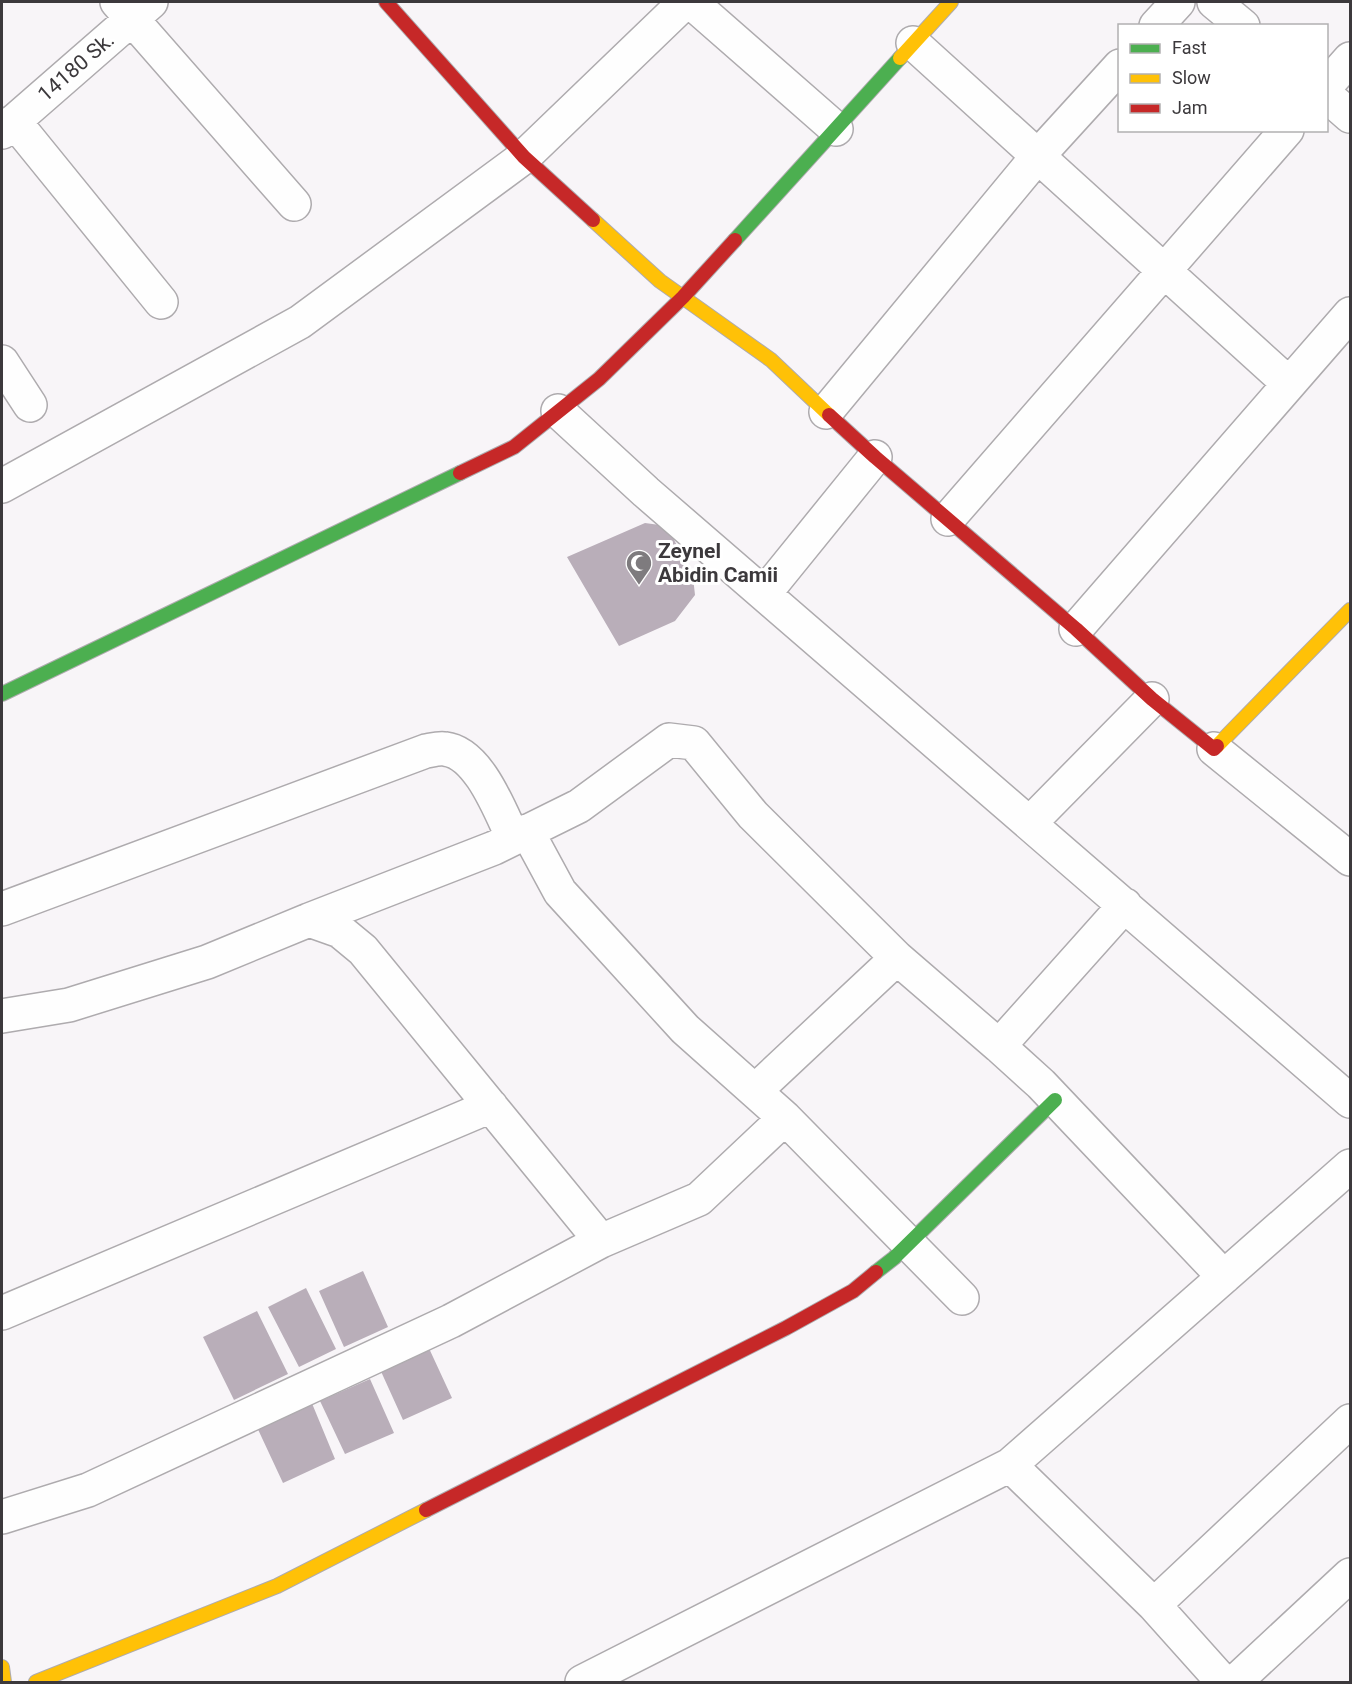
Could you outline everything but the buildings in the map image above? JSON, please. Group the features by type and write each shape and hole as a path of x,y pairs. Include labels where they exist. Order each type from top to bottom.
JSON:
{"street":[{"path":"386,2 524,157 660,281 771,360 875,457 1076,629 1152,699 1350,859"},
{"path":"2,486 300,322 524,157 685,2"},
{"path":"691,2 836,129"},
{"path":"2,694 514,447 599,379 683,297 951,2"},
{"path":"1158,24 1178,2"},
{"path":"1214,2 1241,24"},
{"path":"133,7 294,204"},
{"name":"14180 Sk.","path":"8,126 133,7"},
{"path":"913,43 1288,383"},
{"path":"1328,84 1350,59"},
{"path":"826,412 1037,157 1118,67"},
{"path":"1328,97 1350,116"},
{"path":"8,126 161,302"},
{"path":"948,519 1285,132"},
{"path":"1076,629 1350,314"},
{"path":"2,363 30,405"},
{"path":"558,411 646,492 1350,1101"},
{"path":"764,594 875,457"},
{"path":"1214,749 1350,610"},
{"path":"1030,823 1152,699"},
{"path":"2,1016 69,1005 207,962 483,852 520,835 579,806 669,740 694,743 753,815 897,958 999,1046 1056,1100 1224,1277"},
{"path":"2,909 426,751 446,748 464,757 483,778 560,892 685,1029 785,1118 962,1298"},
{"path":"999,1046 1125,905"},
{"path":"309,920 340,931 363,950 601,1241"},
{"path":"755,1092 897,958"},
{"path":"36,1683 278,1586 853,1292 909,1244 1056,1100"},
{"path":"2,1314 491,1106"},
{"path":"2,1517 88,1490 451,1321 601,1241 699,1199 785,1118"},
{"path":"582,1683 1010,1465 1350,1166"},
{"path":"1154,1605 1350,1421"},
{"path":"1010,1465 1154,1605 1223,1683"},
{"path":"1234,1683 1350,1575"},
{"path":"2,1667 4,1683"}],"traffic: fast":[{"path":"735,240 900,58"},
{"path":"2,694 460,473"},
{"path":"876,1272 894,1258 1055,1100"}],"traffic: slow":[{"path":"900,58 951,2"},
{"path":"593,220 660,281 771,360 829,415"},
{"path":"1217,746 1350,610"},
{"path":"36,1682 277,1586 426,1510"},
{"path":"2,1667 4,1682"}],"traffic: jam":[{"path":"386,2 524,157 593,220"},
{"path":"460,473 514,447 599,379 683,297 735,240"},
{"path":"829,415 1076,629 1152,699 1214,749 1217,746"},
{"path":"426,1510 786,1328 853,1291 876,1272"}],"place":[{"name":"Zeynel Abidin Camii","path":"639,586"}]}
